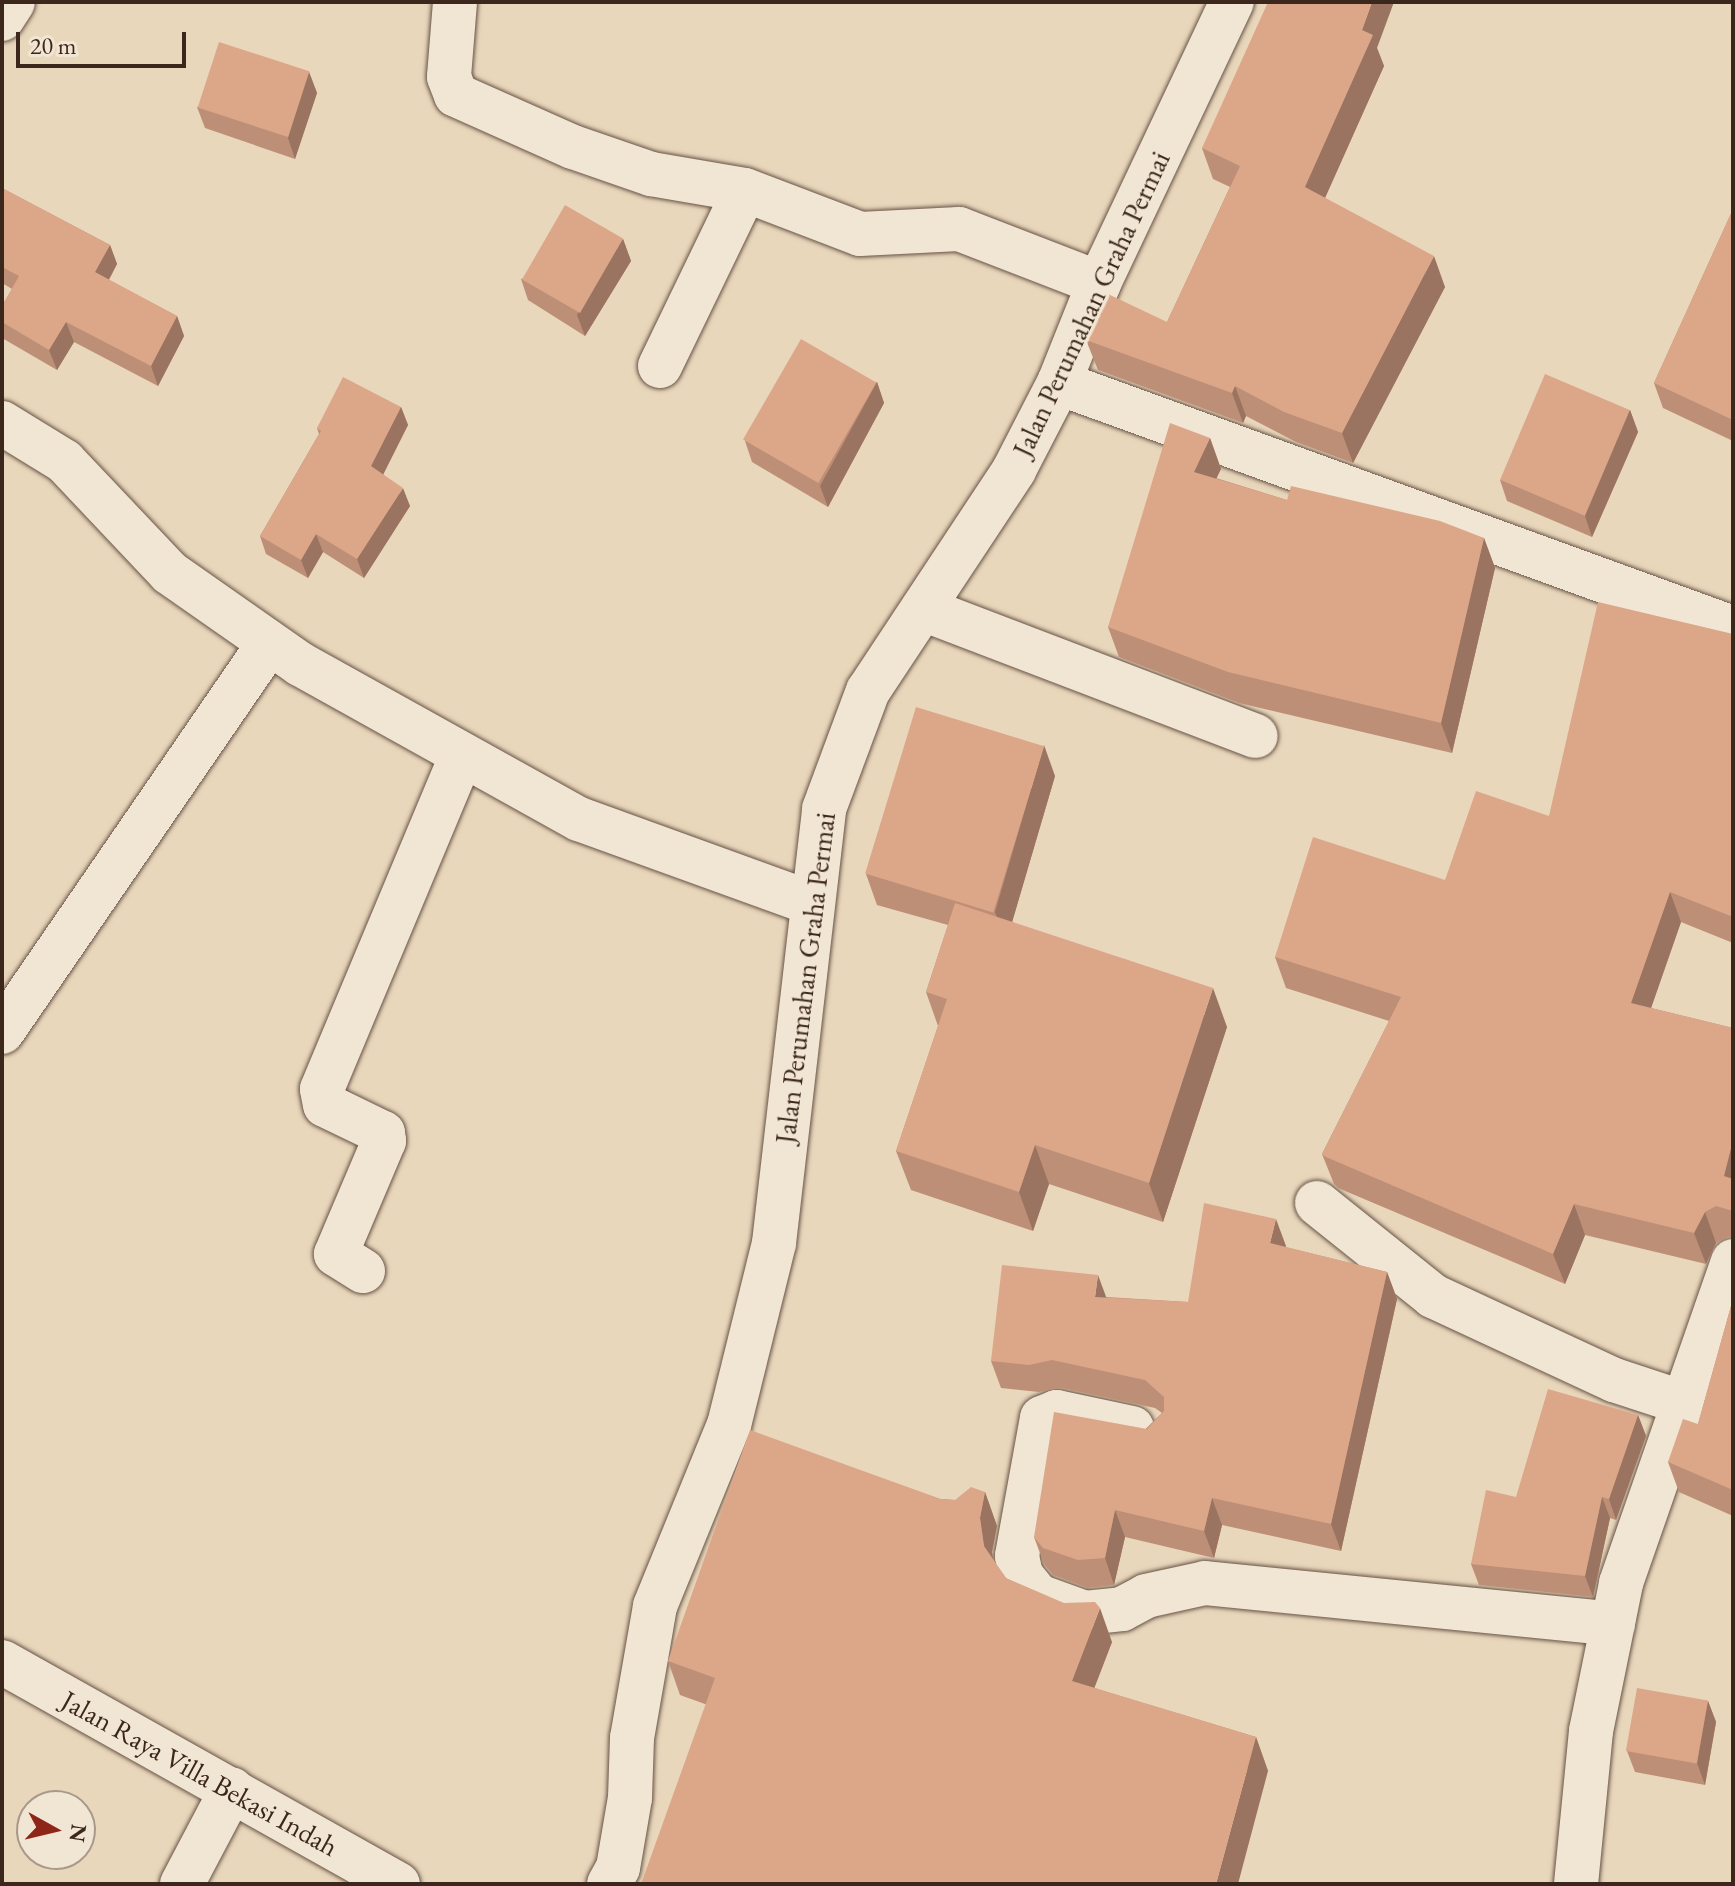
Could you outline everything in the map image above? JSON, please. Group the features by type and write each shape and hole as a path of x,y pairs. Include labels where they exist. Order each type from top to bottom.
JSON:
{"street":[{"path":"2,19 13,2"},
{"path":"455,2 449,77 456,95 561,142 651,174 745,190 860,234 959,229 1099,283"},
{"name":"Jalan Perumahan Graha Permai","path":"609,1884 618,1868 630,1798 632,1738 655,1606 729,1425 774,1243 811,903 824,809 840,760 868,691 1014,470 1059,383 1099,283 1232,2"},
{"path":"660,366 745,190"},
{"path":"1059,383 1733,628"},
{"path":"2,423 64,461 170,573 269,644 461,757 579,819 811,903"},
{"path":"923,609 1256,736"},
{"path":"2,1032 269,644"},
{"path":"363,1271 336,1254 384,1141 379,1127 325,1105 322,1089 461,757"},
{"path":"1317,1203 1433,1296 1614,1380 1681,1402"},
{"path":"1576,1884 1591,1731 1621,1583 1681,1402 1733,1261"},
{"path":"1150,1432 1057,1412 1042,1418 1017,1556 1021,1575 1038,1596 1085,1613 1122,1609 1146,1596 1205,1583 1613,1624"},
{"path":"729,1425 773,1441"},
{"name":"Jalan Raya Villa Bekasi Indah","path":"2,1662 398,1884"},
{"path":"182,1884 232,1789"}],"building":[{"path":"1268,2 1372,2 1362,30 1373,35 1305,187 1434,256 1342,433 1284,412 1235,386 1232,393 1086,340 1108,294 1167,322 1240,166 1202,148"},
{"path":"219,42 309,71 288,137 198,108"},
{"path":"2,188 110,245 95,272 177,316 151,366 66,322 49,350 2,322 2,306 19,276 2,267"},
{"path":"565,205 623,239 580,313 522,279"},
{"path":"1733,209 1733,420 1654,383"},
{"path":"801,339 876,382 818,483 743,439"},
{"path":"1545,374 1630,410 1585,516 1500,480"},
{"path":"343,377 401,407 371,466 403,488 357,559 316,534 301,560 260,536 321,431 317,428"},
{"path":"1170,423 1210,438 1194,472 1287,500 1291,486 1440,521 1484,538 1441,723 1228,672 1108,627"},
{"path":"1598,602 1733,634 1733,917 1670,892 1631,1003 1733,1028 1733,1140 1724,1176 1733,1179 1733,1211 1716,1206 1705,1212 1694,1233 1574,1204 1553,1254 1322,1154 1401,997 1275,957 1313,837 1445,880 1476,791 1549,816"},
{"path":"916,707 1044,746 993,913 865,873"},
{"path":"955,903 1213,988 1149,1183 1035,1145 1019,1192 896,1151 947,999 926,992"},
{"path":"1204,1203 1276,1219 1270,1243 1387,1272 1331,1524 1212,1498 1204,1531 1115,1510 1105,1558 1078,1560 1043,1548 1034,1537 1054,1412 1147,1429 1164,1411 1164,1397 1145,1380 1052,1360 1029,1365 991,1361 1002,1265 1098,1275 1095,1297 1188,1302"},
{"path":"1733,1299 1733,1490 1668,1462 1683,1419 1698,1424"},
{"path":"1548,1389 1638,1415 1609,1499 1602,1497 1585,1576 1471,1564 1486,1490 1516,1497"},
{"path":"750,1430 941,1499 955,1500 971,1487 985,1492 980,1518 984,1546 1006,1578 1064,1603 1095,1602 1100,1608 1072,1681 1256,1737 1216,1884 641,1884 715,1678 668,1661"},
{"path":"1637,1688 1708,1701 1697,1764 1626,1751"}]}
